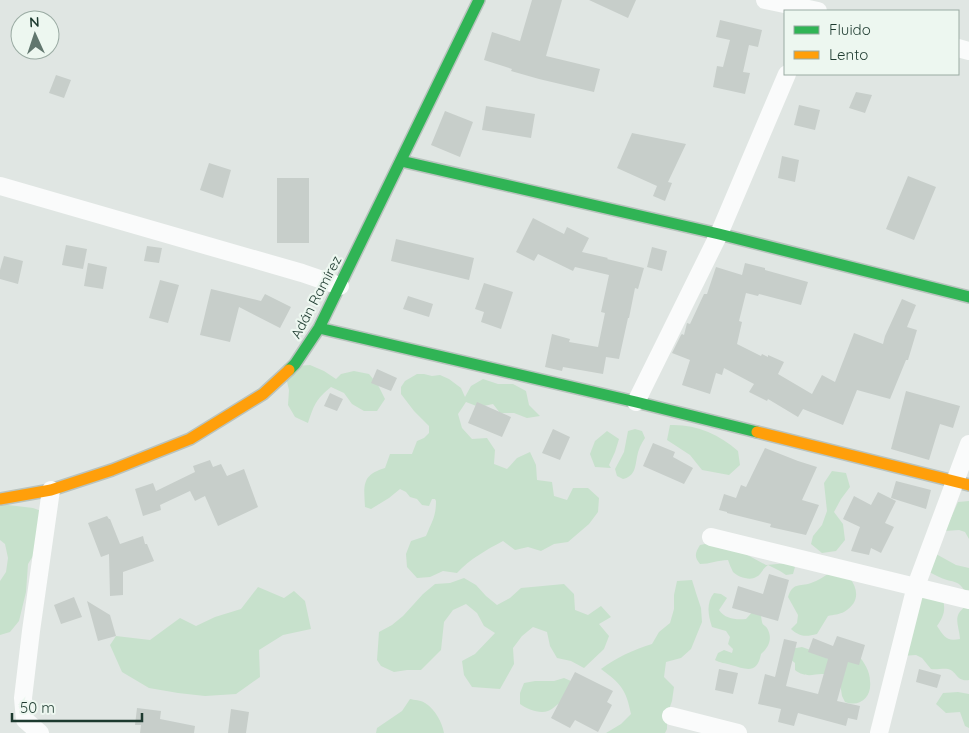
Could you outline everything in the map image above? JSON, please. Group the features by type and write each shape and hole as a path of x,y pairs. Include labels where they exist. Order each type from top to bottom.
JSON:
{"street":[{"name":"Adán Ramírez","path":"0,499 51,490 112,470 190,439 263,394 294,364 319,328 479,0"},
{"path":"765,0 810,10"},
{"path":"636,402 719,234 787,75"},
{"path":"401,161 719,234 969,296"},
{"path":"0,186 302,273 340,286"},
{"path":"319,328 636,402 962,484"},
{"path":"879,733 916,586 962,484 969,444"},
{"path":"40,733 25,720 23,698 51,490"},
{"path":"711,537 969,600"},
{"path":"672,716 738,733"}],"green space":[{"path":"310,365 336,379 341,374 354,371 369,374 378,385 385,399 377,411 364,411 352,404 344,393 331,387 316,403 308,423 295,417 288,405 289,390 286,377 296,366"},
{"path":"417,374 440,375 449,379 461,388 465,397 471,386 483,379 498,384 513,384 526,391 529,405 540,416 527,418 514,413 500,413 493,404 479,407 466,402 458,414 462,428 472,439 487,438 495,450 494,464 507,469 517,458 530,452 536,465 537,480 552,482 554,496 567,500 573,488 588,488 599,498 598,512 589,524 568,542 554,544 541,551 528,547 515,550 503,541 484,551 457,573 443,571 430,577 417,578 407,567 406,554 411,541 426,536 434,515 435,499 432,499 429,506 422,505 417,499 410,497 400,489 371,509 365,507 364,493 368,478 385,468 390,454 412,454 417,441 429,433 429,426 401,394 401,387 405,381"},
{"path":"670,425 698,428 715,435 738,451 740,465 729,475 702,470 690,455 667,440"},
{"path":"635,429 642,431 645,438 639,449 634,471 630,476 623,479 617,476 615,469 624,452 628,431"},
{"path":"607,431 619,439 609,465 611,468 595,467 590,454 595,441"},
{"path":"832,471 846,473 850,487 834,512 843,524 845,540 836,551 822,553 811,544 813,536 822,525 827,511 824,483"},
{"path":"969,501 969,539 965,532 959,530 945,531 958,502"},
{"path":"0,504 33,508 47,513 36,551 28,564 26,592 19,621 10,632 0,635 0,581 6,572 8,558 5,544 0,540"},
{"path":"715,542 740,551 766,565 789,563 795,567 793,574 786,575 768,565 758,576 747,578 735,574 728,560 700,564 696,555 700,545"},
{"path":"936,554 956,565 969,568 969,590 964,590 957,583 927,571"},
{"path":"830,573 850,578 856,592 853,605 844,612 828,616 817,634 806,636 797,634 791,629 797,623 798,615 788,597 790,592 794,587 814,582"},
{"path":"464,578 476,585 497,605 510,598 521,588 564,584 574,594 575,610 588,615 601,606 611,617 599,624 609,636 604,649 584,668 571,661 557,658 550,646 547,632 533,627 522,636 513,648 514,664 500,689 472,687 464,675 462,661 475,654 495,633 484,626 477,613 466,604 453,610 444,622 441,650 421,670 394,672 381,666 377,660 379,632 403,616 435,584 450,583"},
{"path":"692,580 701,608 702,622 691,649 681,658 666,662 664,677 674,687 665,733 606,733 621,724 631,714 622,688 601,669 625,654 652,644 659,632 670,623 674,609 677,581"},
{"path":"258,587 284,598 294,591 305,601 311,629 283,635 259,650 260,677 236,694 205,696 149,688 122,672 110,645 116,636 150,640 180,618 196,626 215,617 241,609"},
{"path":"714,593 721,594 727,598 719,610 728,617 746,619 754,610 760,609 762,623 769,632 770,639 754,668 741,668 715,660 718,653 724,650 732,653 733,649 728,644 730,637 726,631 712,627 708,609"},
{"path":"914,595 943,600 943,614 937,626 951,640 960,639 957,617 961,610 969,607 969,680 959,678 948,669 931,669 922,658 916,655 902,656"},
{"path":"802,647 828,659 858,655 870,677 867,696 860,702 845,702 840,683 833,677 826,674 805,675 795,670 795,663 790,659 786,648"},
{"path":"564,678 571,681 562,702 550,710 544,712 537,711 520,704 520,693 524,683 554,681"},
{"path":"958,692 969,694 969,728 965,726 960,712 946,713 936,704 943,693"},
{"path":"410,699 423,702 435,712 444,733 376,733 377,728 402,711"}],"building":[{"path":"532,0 562,0 546,56 600,69 594,92 511,71 512,69 484,60 492,32 520,41"},
{"path":"589,0 636,0 628,18"},
{"path":"720,20 762,30 758,47 749,45 743,72 750,73 745,94 713,87 717,66 723,67 730,40 716,37"},
{"path":"56,75 71,80 64,98 49,93"},
{"path":"856,92 872,95 865,113 849,108"},
{"path":"799,105 820,110 815,130 794,125"},
{"path":"486,106 535,114 531,138 482,130"},
{"path":"445,111 473,122 460,157 431,145"},
{"path":"632,133 686,144 668,182 672,183 665,201 653,196 657,186 617,168"},
{"path":"782,156 799,160 795,182 778,178"},
{"path":"209,163 231,170 223,198 200,190"},
{"path":"908,176 936,187 914,240 886,229"},
{"path":"277,178 309,178 309,243 277,243"},
{"path":"533,218 564,234 567,227 589,238 582,252 644,268 638,289 635,288 619,359 606,357 603,374 563,367 562,371 545,367 552,334 570,339 569,342 598,347 605,313 601,312 609,275 575,267 573,271 538,254 534,261 516,252"},
{"path":"396,239 474,258 469,280 391,261"},
{"path":"66,245 87,249 83,269 62,265"},
{"path":"147,246 162,248 159,263 144,261"},
{"path":"652,247 667,251 662,271 647,267"},
{"path":"4,256 23,261 18,284 0,279 0,270"},
{"path":"88,263 107,267 103,289 84,286"},
{"path":"745,263 808,282 801,305 759,294 758,296 746,293 739,321 742,322 737,344 761,356 762,354 768,357 768,355 784,362 778,374 812,394 822,375 835,382 854,333 883,344 902,299 916,305 907,327 917,330 908,360 906,360 890,399 857,390 843,425 803,409 798,417 768,399 767,401 749,392 754,384 724,368 722,375 716,373 710,394 682,385 690,360 672,353 681,335 684,335 687,323 690,324 704,294 707,294 716,267 742,275"},
{"path":"160,280 179,285 168,323 149,318"},
{"path":"484,283 513,292 501,329 481,322 484,312 475,309"},
{"path":"211,289 261,301 265,294 291,307 280,328 239,307 230,342 200,335"},
{"path":"408,296 433,304 429,317 403,309"},
{"path":"377,369 397,378 391,391 371,383"},
{"path":"906,391 960,406 953,428 940,424 929,460 891,449"},
{"path":"330,393 343,399 337,411 324,406"},
{"path":"477,402 511,417 502,437 468,423"},
{"path":"553,429 570,437 560,460 542,453"},
{"path":"653,443 675,452 673,457 693,468 684,484 643,466"},
{"path":"765,448 817,467 802,500 819,505 806,535 770,527 771,524 719,510 724,494 736,498 741,485 746,487"},
{"path":"210,460 213,467 221,464 227,476 244,469 258,507 218,526 205,496 195,501 190,491 160,505 161,510 143,516 135,489 153,483 156,491 195,472 193,466"},
{"path":"896,481 931,490 926,509 891,498"},
{"path":"878,492 896,501 885,523 894,527 881,553 871,548 869,555 851,551 860,527 843,519 854,496 871,505"},
{"path":"107,516 120,544 143,536 154,561 123,572 123,595 110,596 109,554 101,557 88,523"},
{"path":"769,574 789,580 778,621 732,608 738,586 763,594"},
{"path":"74,597 82,617 61,624 54,605"},
{"path":"87,601 110,615 116,636 98,641"},
{"path":"837,636 865,645 859,665 848,662 837,701 860,706 857,720 848,718 846,726 798,713 794,726 778,722 781,709 758,704 765,674 775,677 784,639 797,642 786,686 818,694 828,659 808,652 813,638 833,646"},
{"path":"719,669 738,673 733,694 715,690"},
{"path":"919,669 941,675 937,688 916,682"},
{"path":"575,672 613,691 607,702 612,705 598,732 575,720 570,728 551,718"},
{"path":"137,708 161,711 160,719 195,726 194,733 140,733 141,725 135,725"},
{"path":"231,709 249,712 246,733 228,733"}],"traffic: fast":[{"path":"289,370 319,328 479,0"},
{"path":"401,161 719,234 969,297"},
{"path":"319,328 757,432"}],"traffic: slow":[{"path":"0,499 51,490 112,470 190,439 263,394 289,370"},
{"path":"757,432 969,485"}]}
